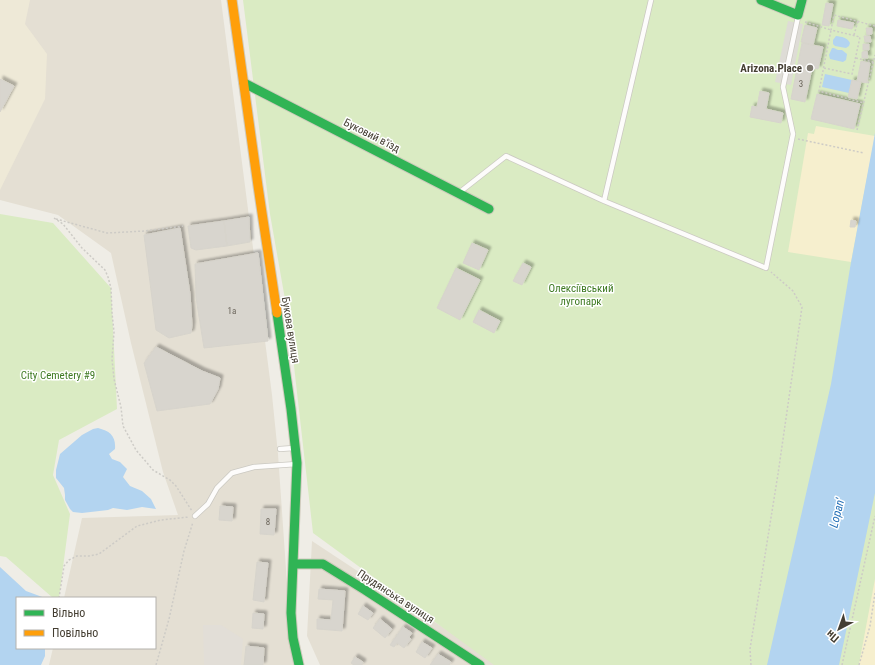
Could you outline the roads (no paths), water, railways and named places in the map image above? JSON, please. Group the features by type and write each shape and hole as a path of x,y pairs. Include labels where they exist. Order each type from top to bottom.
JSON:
{"street":[{"name":"Букова вулиця","path":"232,0 296,448 297,464 294,564 291,613 293,638 299,665"},
{"path":"761,0 797,18 802,0"},
{"name":"Буковий в'їзд","path":"244,83 488,209"},
{"name":"Прудянська вулиця","path":"294,564 323,564 480,665"}],"lane":[{"path":"604,201 651,0"},
{"path":"458,193 506,156 604,201 766,268 793,134 783,88 797,18"},
{"path":"280,449 296,448"},
{"path":"195,516 208,504 217,488 232,473 254,467 297,464"}],"water":[{"path":"836,36 847,40 850,43 849,46 846,48 835,46 833,44 833,40"},
{"path":"832,48 842,50 847,54 846,60 843,62 830,59 829,55"},
{"path":"825,74 852,80 849,93 822,87"},
{"name":"Lopan'","path":"875,133 875,493 839,665 767,665 831,384 850,268"},
{"path":"98,428 106,431 113,437 115,449 109,454 112,459 120,462 127,469 123,477 130,486 142,491 151,499 156,509 142,507 127,510 113,508 82,513 73,512 70,509 65,500 64,488 56,478 56,470 60,454 82,435"},
{"path":"0,567 26,591 42,597 16,597 16,649 45,649 45,656 41,665 0,665"}],"place":[{"name":"Arizona.Place","path":"810,68"}],"park label":[{"name":"Олексіївський лугопарк","path":"581,294"},
{"name":"City Cemetery #9","path":"58,375"}]}
